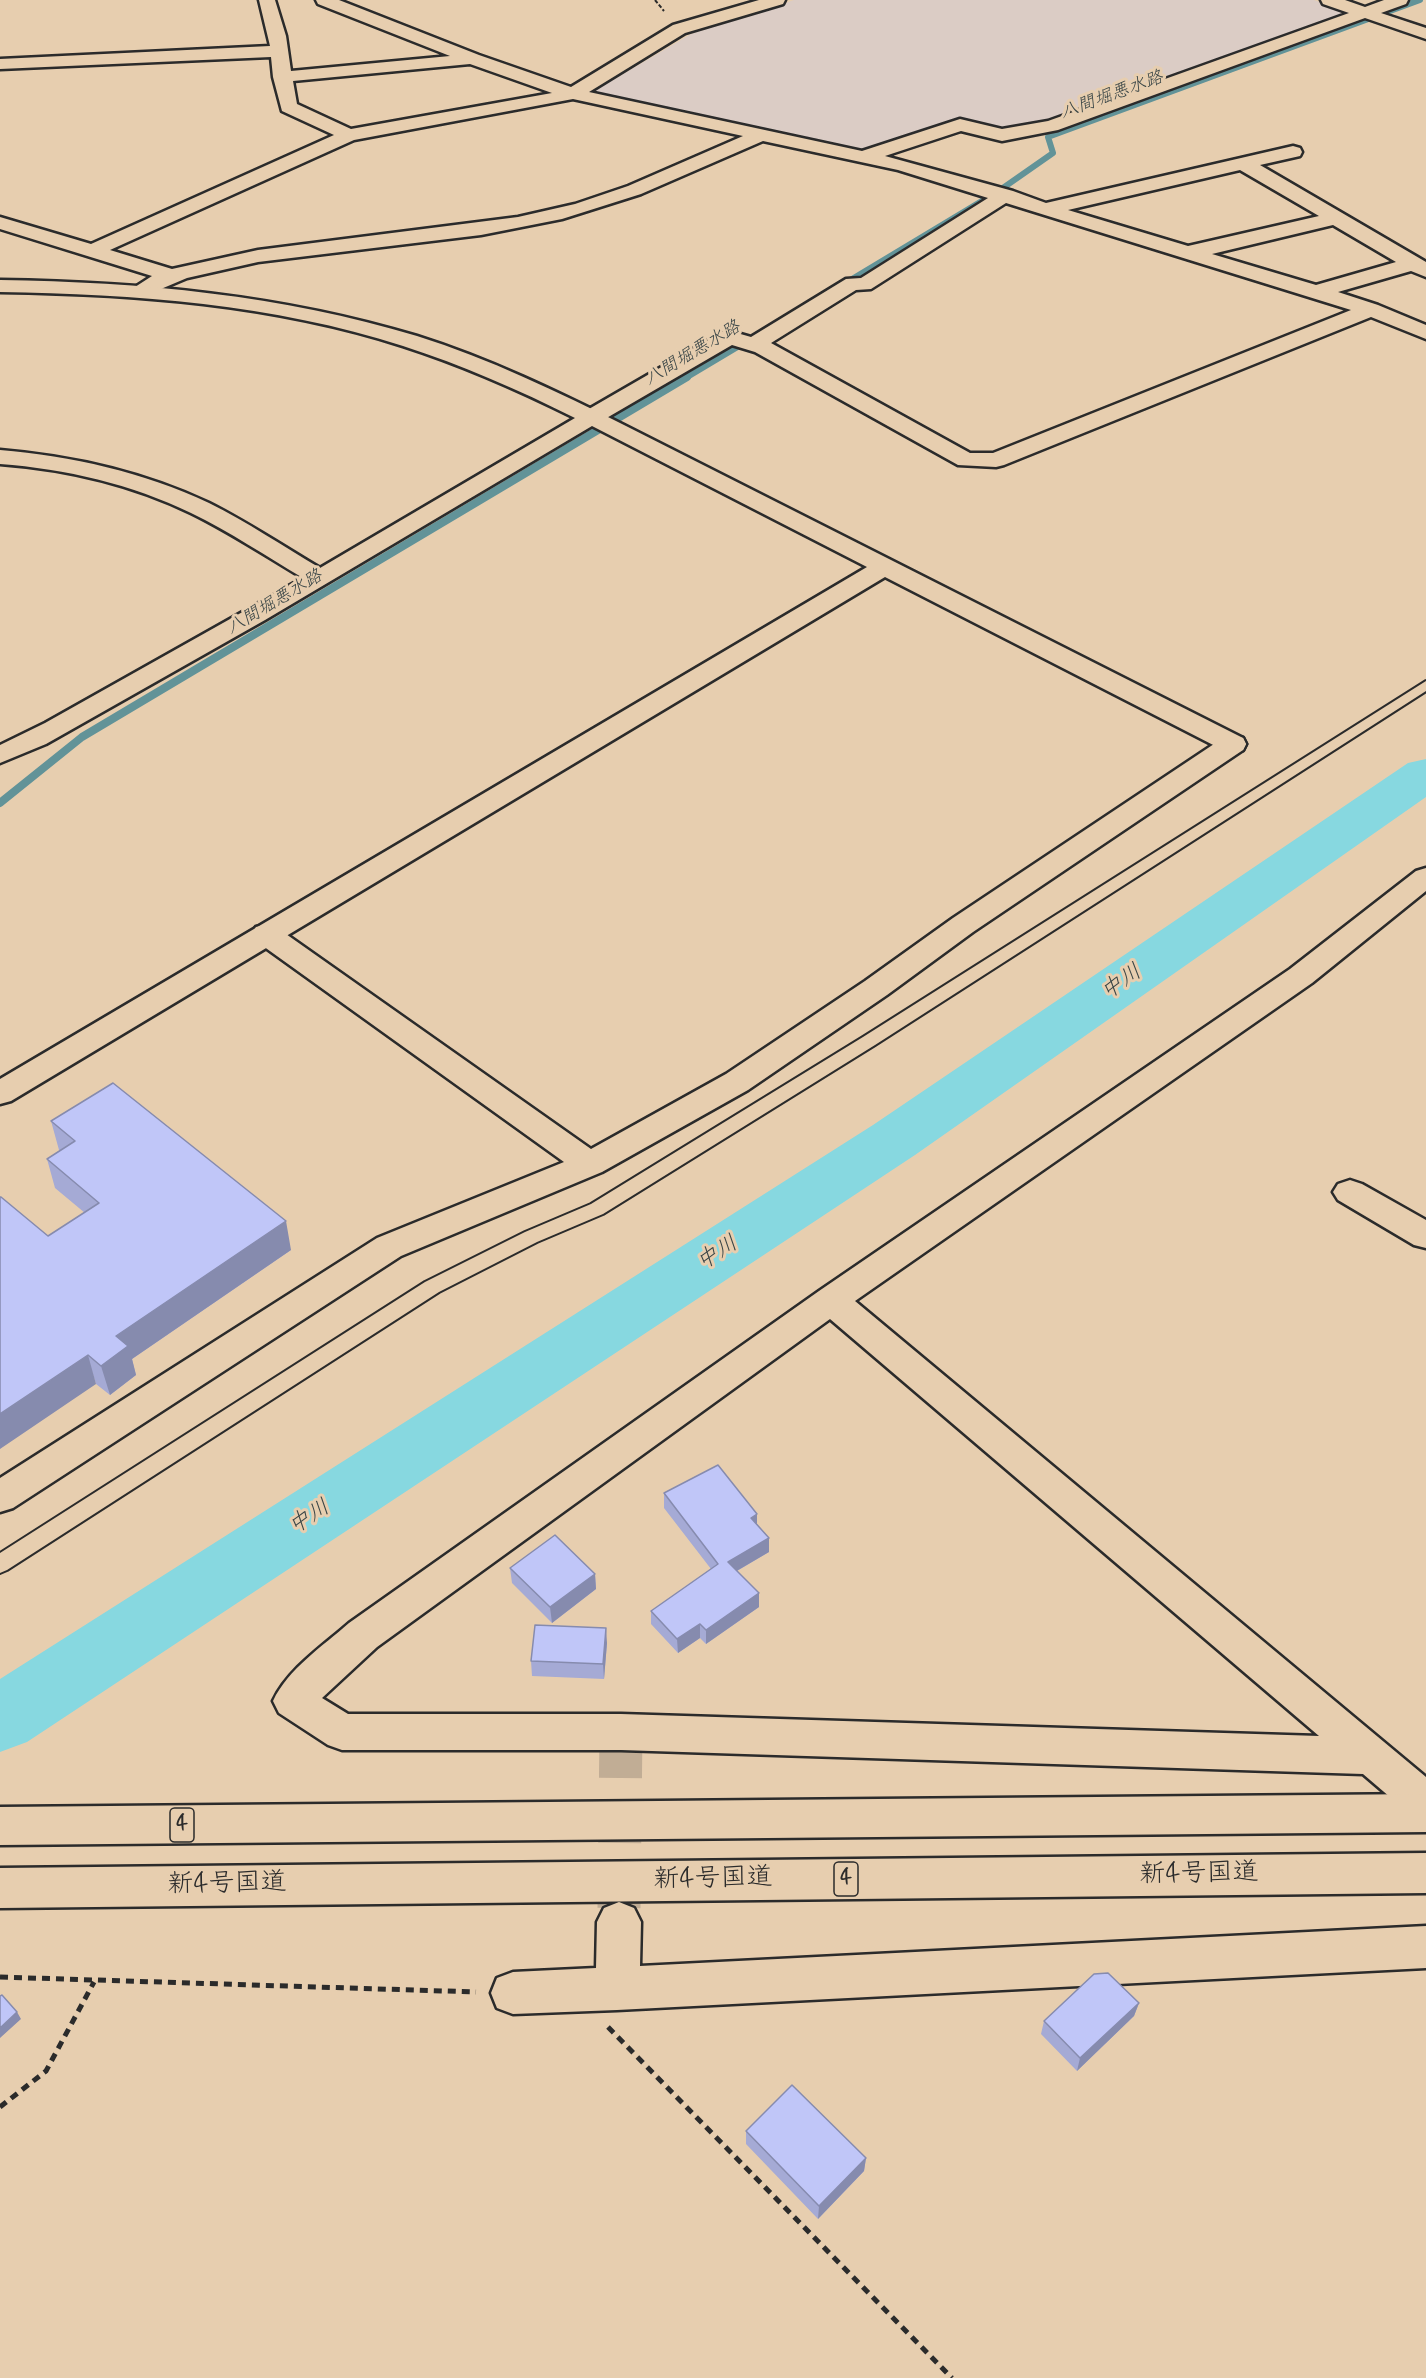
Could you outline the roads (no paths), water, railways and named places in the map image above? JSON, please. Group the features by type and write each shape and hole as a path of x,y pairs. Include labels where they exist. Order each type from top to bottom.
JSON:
{"main road":[{"path":"267,0 279,51 288,107 349,135"},
{"path":"324,0 473,59 573,94 902,165 1371,309 1426,333"},
{"path":"90,252 349,135 573,94 679,29 777,0"},
{"path":"1329,0 1426,34"},
{"path":"861,157 960,125 1002,135 1052,126 1400,0"},
{"path":"0,64 279,51"},
{"path":"282,77 473,59"},
{"path":"142,291 146,287 173,276 233,260 305,248 410,240 554,215 622,196 682,172 762,134"},
{"path":"1049,209 1293,152"},
{"path":"1244,164 1419,268"},
{"path":"745,343 853,283 864,285 997,193"},
{"path":"1188,252 1248,240 1335,218"},
{"path":"0,223 173,276"},
{"path":"1316,292 1419,268"},
{"path":"0,286 142,291 216,298 341,322 412,342 479,366 617,431 1233,744 963,925 876,988 737,1082 590,1164 389,1248 0,1497"},
{"path":"0,755 20,747 320,578 730,337 763,347 966,460 996,460 1371,309"},
{"path":"0,457 54,463 141,485 224,520 320,578"},
{"path":"0,1093 884,567"},
{"path":"1370,1756 621,1732 342,1732 293,1701 321,1672 363,1635 831,1300 1301,976 1426,877"},
{"path":"266,934 590,1164"},
{"path":"1350,1192 1426,1236"},
{"path":"831,1300 1426,1802"},
{"name":"4","path":"0,1826 1426,1813"},
{"name":"新4号国道","path":"0,1888 1426,1873"},
{"path":"617,1989 619,1922"},
{"path":"513,1993 1426,1947"}],"lane":[{"path":"0,1564 432,1287 531,1237 597,1209 849,1053 1426,685"}],"waterway":[{"name":"八間堀悪水路","path":"842,285 1000,190 1053,153 1048,137 1420,0"},
{"name":"八間堀悪水路","path":"684,379 751,339"},
{"name":"八間堀悪水路","path":"0,803 82,737 687,377"},
{"name":"中川","path":"0,1719 894,1140 1426,774"}],"tunnel":[{"path":"619,1908 621,1732"}]}
